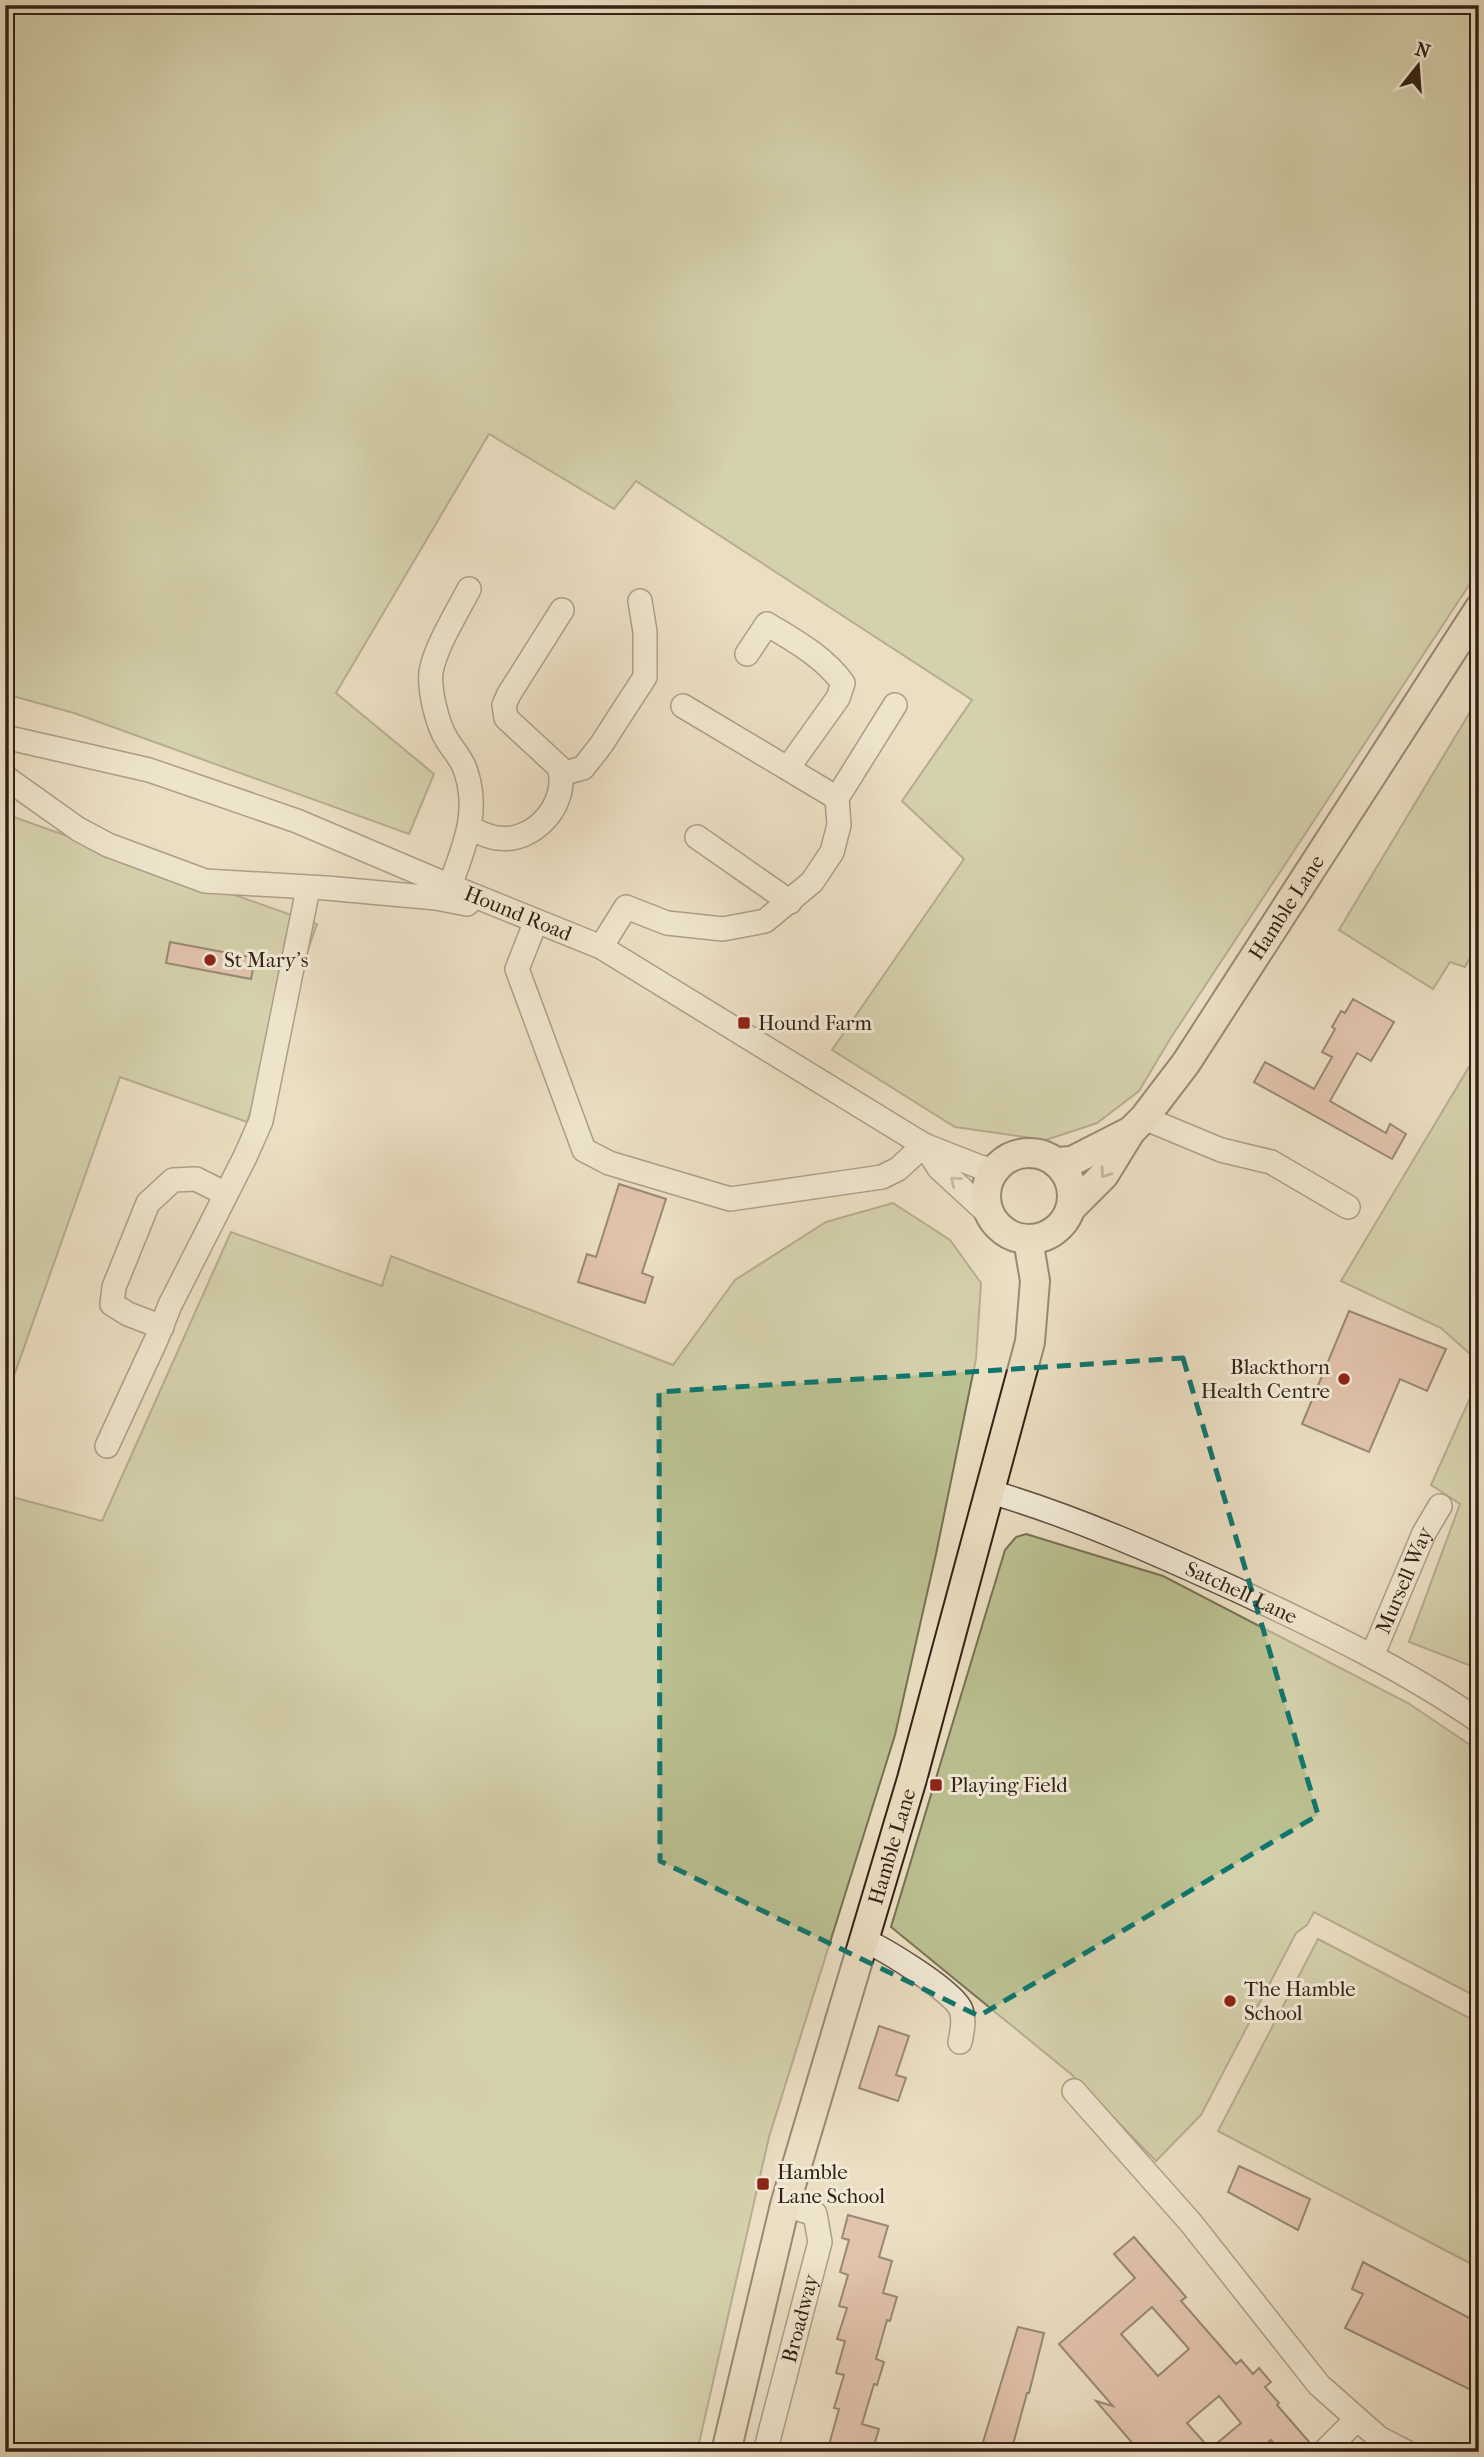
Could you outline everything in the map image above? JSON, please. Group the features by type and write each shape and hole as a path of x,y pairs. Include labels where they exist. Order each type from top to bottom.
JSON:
{"main road":[{"name":"Hamble Lane","path":"1056,1162 1072,1161 1137,1125 1185,1063 1479,609"},
{"path":"1071,1208 1073,1194 1069,1179 1056,1162 1041,1154 1026,1152 1012,1156 995,1170 987,1185 986,1200 990,1215 999,1227 1012,1235 1028,1239 1046,1236 1059,1227 1071,1208 1104,1175 1137,1125"},
{"name":"Hamble Lane","path":"726,2452 785,2205 865,1941 991,1492 1030,1342 1035,1281 1028,1239"}],"street":[{"path":"450,886 471,829 470,792 466,770 444,736 434,707 431,672 443,639 470,589"},
{"path":"561,774 583,768 645,677 645,632 640,601"},
{"path":"471,829 498,838 519,835 536,828 554,811 561,792 559,766 506,718 504,705 562,610"},
{"path":"747,654 767,624 810,650 831,668 843,683 838,698 788,768"},
{"path":"601,947 626,907 667,923 723,929 765,921 790,902 812,882 832,852 839,825 837,798 895,705"},
{"path":"683,706 837,798"},
{"name":"Hound Road","path":"5,737 149,770 297,821 601,947 924,1145 980,1167 995,1170"},
{"path":"5,777 78,830 108,845 205,881 436,898 527,918 517,969 584,1150 609,1163 730,1199 882,1177 898,1169 924,1145 939,1168 990,1215"},
{"path":"697,836 790,902"},
{"path":"107,1446 170,1305 261,1121 308,889"},
{"path":"1137,1125 1270,1162 1348,1207"},
{"path":"162,1326 128,1314 112,1304 114,1287 148,1203 173,1180 196,1179 226,1194"},
{"name":"Satchell Lane","path":"991,1492 1163,1556 1372,1656 1438,1693 1479,1721"},
{"name":"Mursell Way","path":"1372,1656 1424,1533 1440,1506"},
{"path":"865,1941 906,1964 956,2001 963,2017 960,2042"},
{"path":"1074,2091 1191,2223 1319,2385 1379,2438 1406,2452"},
{"name":"Broadway","path":"765,2452 820,2242 816,2214 785,2205"},
{"path":"1330,2449 1357,2419"}],"highlighted area":[{"path":"1183,1358 1318,1815 979,2016 660,1861 659,1392"}],"green space":[{"path":"5,5 1479,5 1479,570 1170,1039 1139,1091 1097,1123 1046,1140 955,1127 832,1050 964,859 902,801 972,700 636,481 614,509 489,434 336,693 434,774 409,834 74,713 5,694"},
{"path":"1479,697 1479,941 1465,967 1450,962 1433,989 1339,930"},
{"path":"5,814 317,924 247,1122 120,1077 11,1384 5,1382"},
{"path":"1479,1050 1479,1362 1441,1328 1341,1281"},
{"path":"893,1203 950,1240 981,1283 976,1359 895,1735 769,2137 697,2452 5,2452 5,1495 102,1521 231,1232 382,1286 391,1256 673,1365 735,1280 826,1222"},
{"path":"1479,1378 1479,1672 1474,1667 1409,1642 1460,1504 1431,1485"},
{"path":"1026,1534 1163,1576 1408,1703 1479,1751 1479,1998 1314,1912 1307,1925 1296,1933 1201,2115 1156,2161 1071,2074 891,1927 1005,1550 1016,1537"},
{"path":"1318,1939 1479,2023 1479,2268 1218,2131"}],"building":[{"name":"St Mary's","path":"170,942 255,958 251,979 166,963"},
{"path":"1353,999 1394,1022 1371,1061 1357,1053 1330,1101 1386,1133 1390,1124 1406,1134 1392,1159 1254,1082 1265,1062 1314,1089 1332,1057 1322,1052 1335,1029 1332,1027 1341,1011 1345,1013"},
{"path":"619,1184 666,1199 642,1273 653,1277 645,1303 578,1282 587,1254 596,1257"},
{"name":"Blackthorn Health Centre","path":"1349,1311 1446,1349 1427,1391 1400,1379 1369,1452 1302,1424"},
{"path":"879,2026 909,2036 896,2075 906,2078 898,2101 859,2088"},
{"path":"1239,2166 1310,2199 1298,2230 1228,2192"},
{"path":"848,2215 888,2226 879,2257 892,2261 883,2293 897,2297 876,2359 884,2362 862,2424 879,2429 872,2452 827,2452 839,2409 834,2408 844,2375 836,2373 845,2341 837,2339 847,2308 839,2306 848,2275 840,2272 849,2240 842,2238"},
{"path":"1134,2237 1186,2297 1181,2301 1236,2364 1241,2360 1253,2374 1259,2368 1271,2382 1265,2387 1310,2443 1300,2452 1281,2452 1271,2440 1257,2452 1140,2452 1096,2401 1113,2406 1059,2344 1135,2278 1114,2254","holes":["1152,2307 1189,2349 1158,2376 1121,2334","1219,2396 1241,2423 1210,2449 1187,2423"]},
{"path":"1363,2262 1479,2323 1479,2394 1345,2328 1363,2294 1352,2289"},
{"path":"1018,2327 1044,2333 1029,2393 1011,2452 980,2452"}],"place":[{"name":"St Mary's","path":"210,960"},
{"name":"Hound Farm","path":"744,1023"},
{"name":"Blackthorn Health Centre","path":"1344,1379"},
{"name":"Playing Field","path":"936,1785"},
{"name":"The Hamble School","path":"1230,2001"},
{"name":"Hamble Lane School","path":"763,2184"}]}
